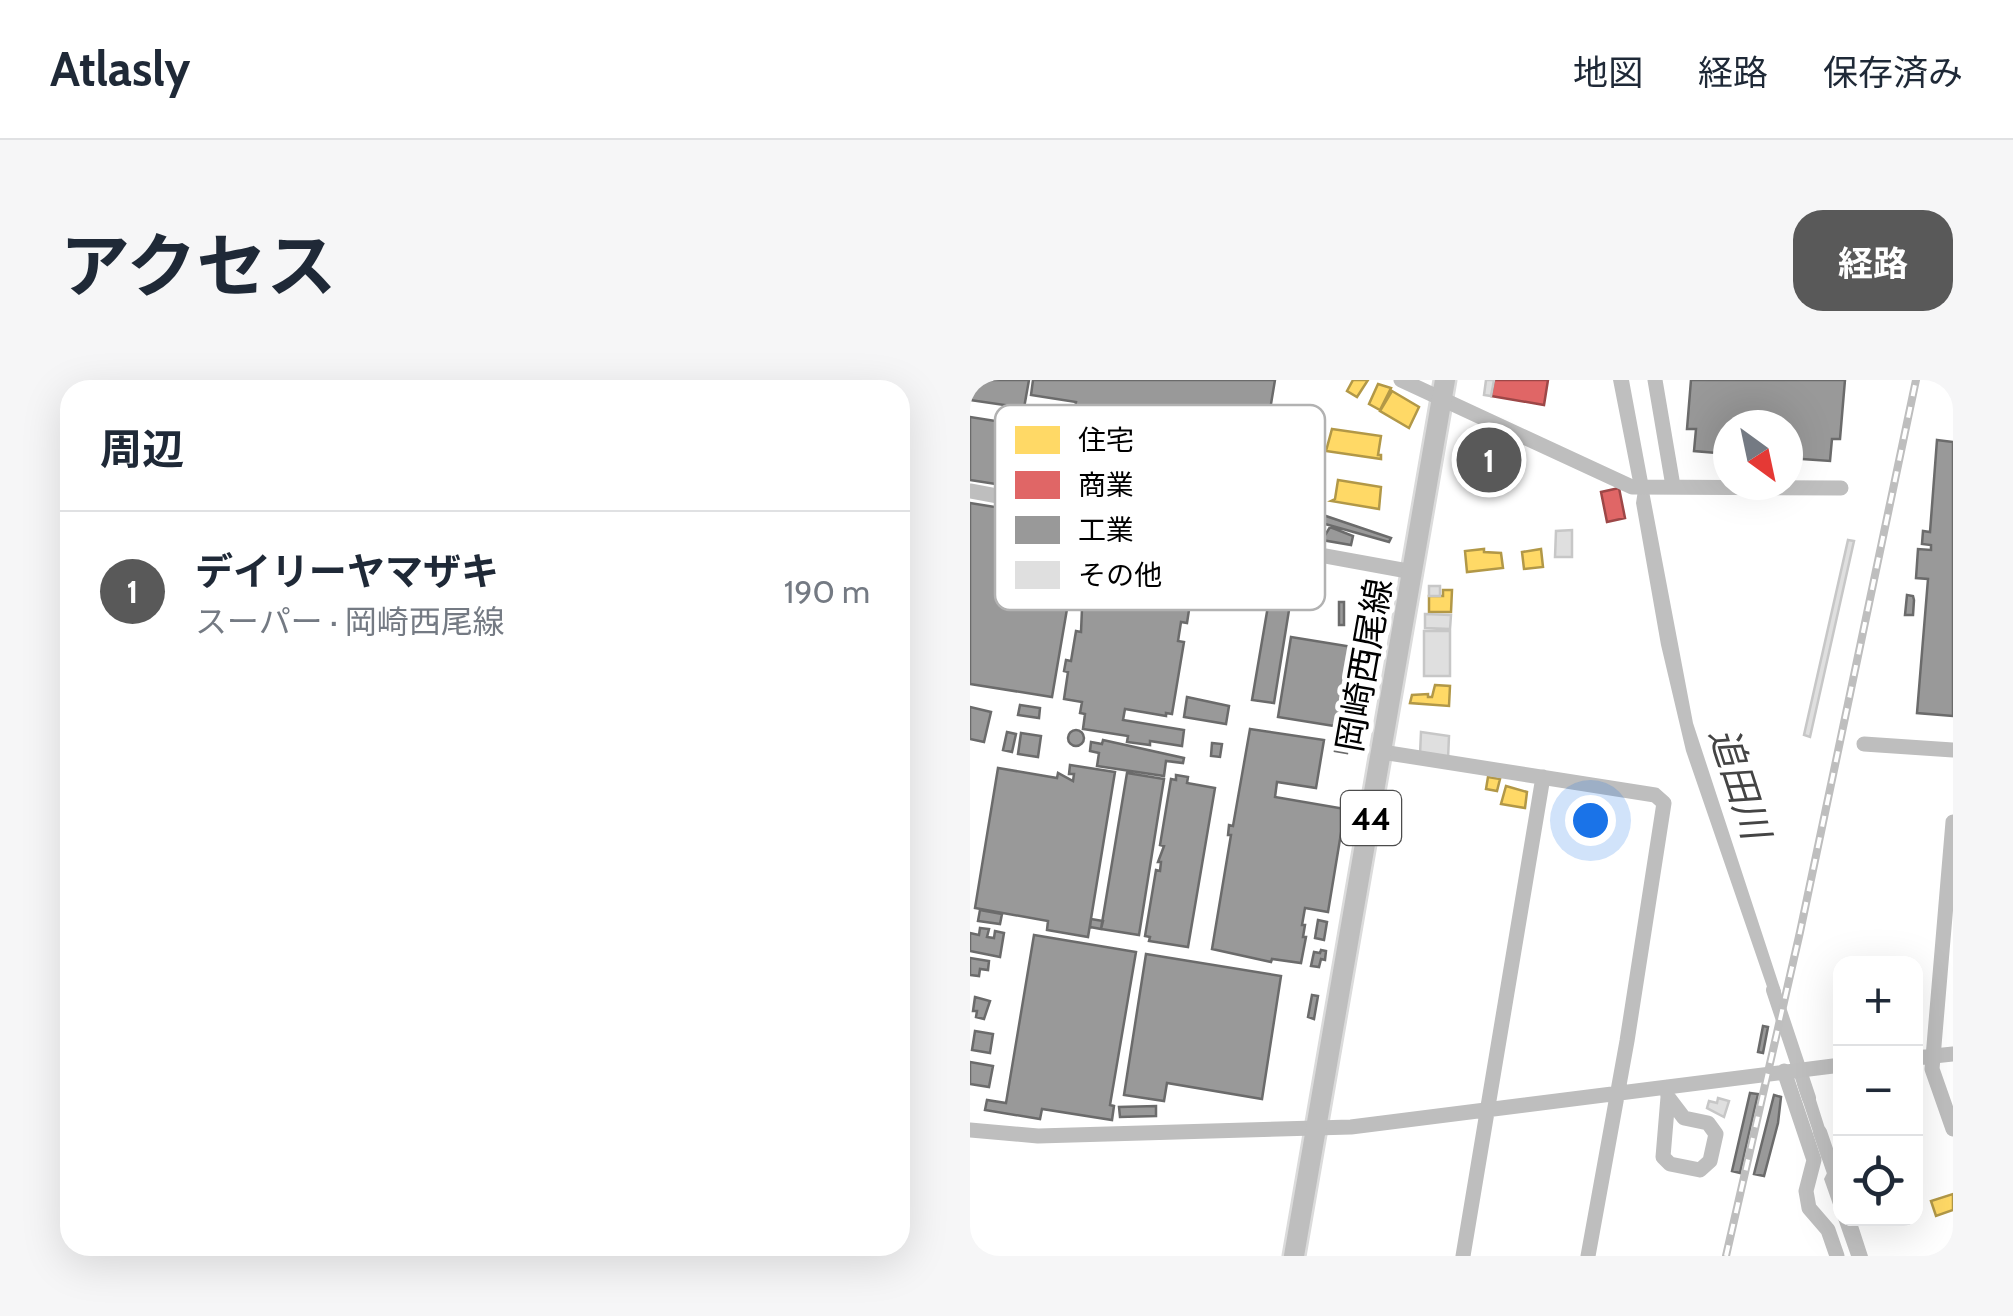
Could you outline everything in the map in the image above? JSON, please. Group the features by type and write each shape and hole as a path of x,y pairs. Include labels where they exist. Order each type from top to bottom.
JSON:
{"main road":[{"name":"岡崎西尾線","path":"1294,1256 1443,390"}],"street":[{"path":"1401,380 1443,390 1632,487 1841,488"},
{"path":"1655,380 1672,486"},
{"path":"970,491 995,496"},
{"path":"1325,556 1413,572"},
{"path":"1864,744 1953,750"},
{"path":"1382,752 1655,795 1664,803 1588,1256"},
{"path":"1463,1256 1543,777"},
{"path":"1953,822 1924,1057 1953,1129"},
{"path":"1924,1057 1953,1054"},
{"path":"970,1130 1038,1136 1315,1128 1488,1112 1618,1094 1668,1092 1833,1066"},
{"path":"1787,1071 1814,1160 1806,1191 1808,1208 1828,1230 1836,1256"},
{"path":"1668,1092 1684,1118 1708,1123 1716,1134 1710,1160 1700,1170 1670,1164 1663,1157 1668,1092"}],"shaded area":[{"path":"1613,380 1629,380 1648,482 1633,482"},
{"path":"1638,490 1649,491 1693,723 1781,991 1776,1013 1686,751 1661,645 1636,503"},
{"path":"1797,1084 1811,1084 1830,1144 1822,1159"},
{"path":"1833,1161 1833,1205 1824,1179"},
{"path":"1840,1226 1858,1226 1868,1256 1851,1256"}],"building: 住宅":[{"path":"1353,380 1368,380 1357,397 1347,391"},
{"path":"1378,384 1391,388 1380,410 1369,404"},
{"path":"1392,391 1419,407 1409,428 1380,411"},
{"path":"1332,429 1381,436 1381,459 1326,451"},
{"path":"1338,480 1381,487 1379,509 1331,501 1335,499"},
{"path":"1484,549 1501,553 1503,568 1467,572 1465,551"},
{"path":"1541,549 1543,567 1524,569 1522,552"},
{"path":"1443,590 1452,590 1451,612 1429,612 1429,596 1443,596"},
{"path":"1435,685 1450,686 1449,706 1410,703 1412,695 1432,697"},
{"path":"1488,777 1500,779 1497,791 1486,789"},
{"path":"1506,786 1527,792 1525,808 1501,804"},
{"path":"1953,1194 1953,1210 1936,1216 1931,1201"}],"building: 商業":[{"path":"1494,380 1548,380 1544,405 1491,396"},
{"path":"1481,444 1505,450 1499,484 1475,480"},
{"path":"1619,488 1625,518 1607,522 1601,492"}],"building: 工業":[{"path":"970,380 1029,380 1025,405 970,400"},
{"path":"1033,380 1275,380 1271,405 1075,405 1076,402 1031,395"},
{"path":"1691,380 1845,380 1840,439 1832,439 1830,461 1803,459 1803,410 1713,410 1713,453 1694,451 1696,429 1687,429"},
{"path":"970,417 995,421 995,484 970,480"},
{"path":"1937,440 1953,442 1953,716 1917,713 1928,579 1916,578 1918,549 1931,550 1931,545 1922,544 1923,531 1930,532"},
{"path":"970,503 995,507 995,610 1067,610 1052,697 970,684"},
{"path":"1325,516 1391,538 1389,542 1325,524"},
{"path":"1330,527 1353,536 1351,545 1325,541"},
{"path":"1907,595 1913,596 1913,615 1905,615"},
{"path":"1339,602 1344,602 1344,625 1339,625"},
{"path":"1082,610 1189,610 1187,623 1181,622 1178,641 1184,642 1172,714 1125,709 1123,720 1184,730 1182,746 1127,742 1128,736 1083,729 1082,702 1064,699 1066,660 1071,661 1076,631 1081,632"},
{"path":"1267,610 1289,610 1274,703 1252,700"},
{"path":"1291,637 1371,650 1359,730 1278,717"},
{"path":"1187,697 1229,706 1226,724 1184,717"},
{"path":"1020,705 1040,708 1039,718 1018,715"},
{"path":"970,707 991,712 984,742 970,739"},
{"path":"1250,729 1324,740 1316,788 1277,782 1275,797 1345,809 1328,912 1305,908 1302,925 1306,937 1301,963 1272,959 1271,962 1212,949 1231,835 1229,825 1233,826"},
{"path":"1076,730 1084,738 1076,746 1068,738"},
{"path":"1007,732 1016,734 1012,752 1003,750"},
{"path":"1021,733 1041,736 1038,757 1018,754"},
{"path":"1338,733 1350,734 1347,753 1335,751"},
{"path":"1103,740 1184,758 1183,763 1166,761 1164,776 1097,766 1099,753 1090,751 1091,742 1102,744"},
{"path":"1212,743 1222,744 1220,757 1211,756"},
{"path":"1070,765 1115,772 1088,937 1047,930 1048,921 975,908 998,768 1057,778 1058,773 1073,781"},
{"path":"1127,773 1164,779 1139,935 1101,929"},
{"path":"1176,775 1188,777 1187,783 1215,788 1188,947 1149,941 1150,937 1145,936 1156,870 1160,871 1158,862 1164,846 1160,845 1171,779 1176,780"},
{"path":"980,910 1002,914 1000,924 978,921"},
{"path":"1091,919 1103,921 1101,929 1090,927"},
{"path":"1318,920 1327,922 1324,940 1315,938"},
{"path":"980,928 989,929 987,937 994,938 995,931 1004,933 1000,957 970,951 970,933 979,935"},
{"path":"1034,935 1136,952 1110,1105 1114,1106 1112,1120 1042,1109 1040,1119 985,1110 987,1100 1006,1103"},
{"path":"1326,951 1325,960 1321,959 1319,967 1311,966 1314,952"},
{"path":"1146,954 1281,976 1262,1099 1167,1083 1164,1101 1124,1095"},
{"path":"970,958 989,961 988,970 980,969 979,976 970,975"},
{"path":"1312,995 1318,996 1314,1019 1308,1017"},
{"path":"975,997 990,1001 984,1019 976,1017 977,1011 973,1011"},
{"path":"1763,1026 1768,1027 1763,1053 1758,1052"},
{"path":"975,1031 993,1034 990,1053 972,1050"},
{"path":"970,1062 993,1066 989,1087 970,1084"},
{"path":"1750,1093 1758,1094 1740,1173 1732,1171"},
{"path":"1774,1095 1781,1097 1778,1123 1764,1176 1754,1174"},
{"path":"1156,1106 1156,1116 1120,1117 1119,1107"}],"building: その他":[{"path":"1486,380 1494,380 1491,396 1484,395"},
{"path":"1572,530 1572,557 1555,557 1556,531"},
{"path":"1848,540 1854,541 1810,737 1804,735"},
{"path":"1429,586 1440,586 1440,596 1429,596"},
{"path":"1425,614 1451,615 1450,629 1425,628"},
{"path":"1424,631 1450,631 1450,676 1424,676"},
{"path":"1421,732 1449,736 1448,759 1420,755"},
{"path":"1718,1098 1729,1101 1724,1117 1707,1108 1709,1101 1717,1103"}],"waterway":[{"name":"追田川","path":"1773,990 1809,1098"},
{"name":"追田川","path":"1820,1132 1833,1170"}],"railway":[{"path":"1726,1256 1800,932 1916,380"}],"place":[{"name":"デイリーヤマザキ","path":"1489,460"}]}
